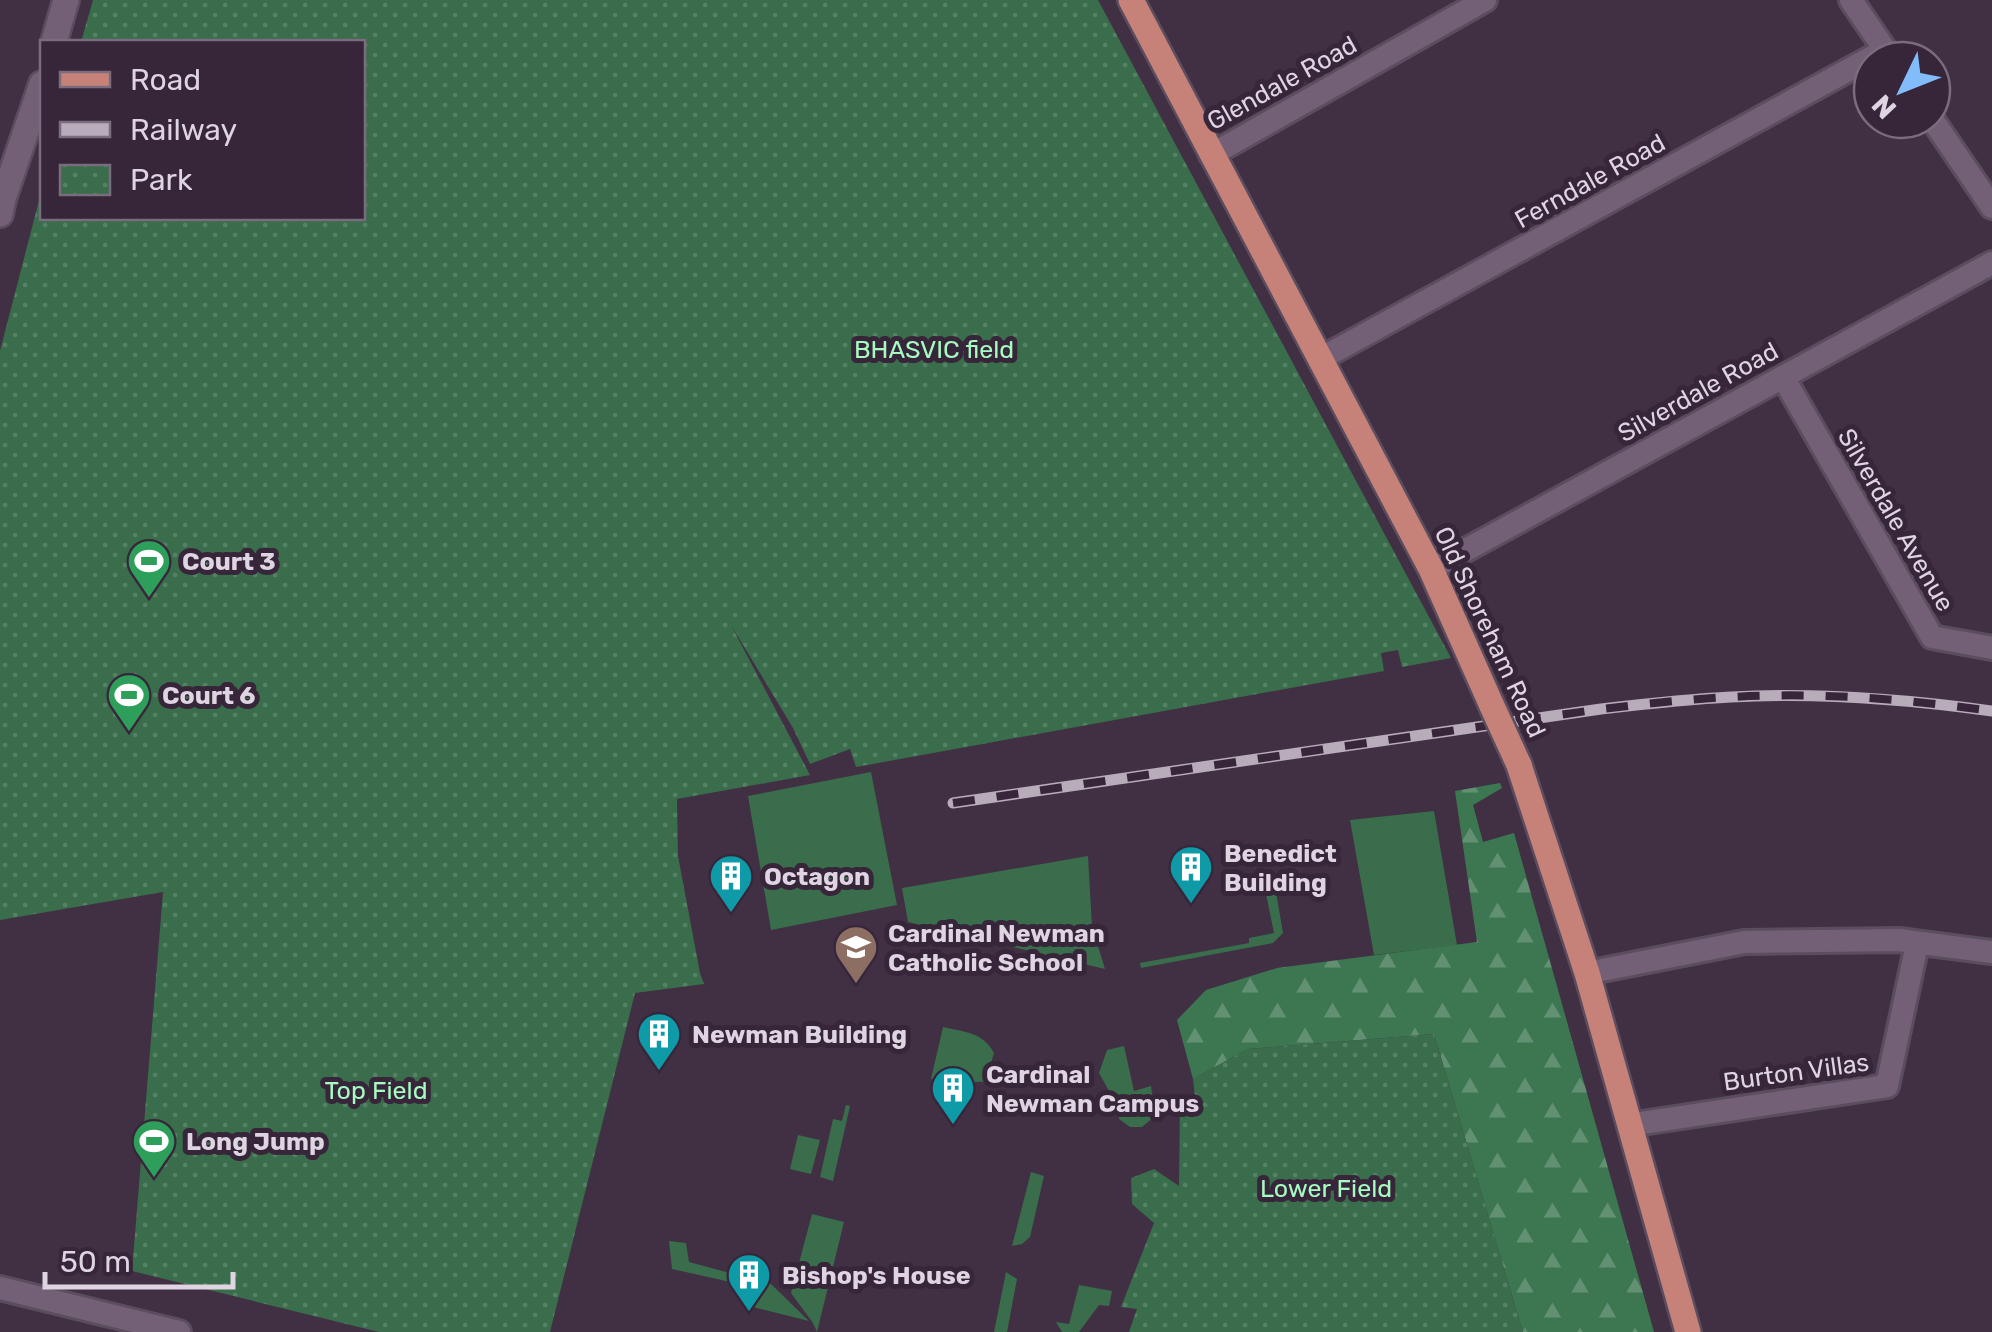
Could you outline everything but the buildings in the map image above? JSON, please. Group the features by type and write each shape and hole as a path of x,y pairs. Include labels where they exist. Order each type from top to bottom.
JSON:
{"main road":[{"name":"Old Shoreham Road","path":"1131,0 1431,569 1518,765 1587,973 1688,1332"}],"street":[{"path":"55,40 66,0"},
{"name":"Glendale Road","path":"1211,154 1485,0"},
{"path":"1852,0 1879,40"},
{"name":"Ferndale Road","path":"1322,358 1852,75"},
{"path":"0,214 40,90"},
{"path":"1946,140 1992,207"},
{"name":"Silverdale Road","path":"1431,569 1992,263"},
{"name":"Silverdale Avenue","path":"1782,377 1932,637 1992,648"},
{"path":"1587,973 1744,942 1899,940 1992,952"},
{"name":"Burton Villas","path":"1629,1125 1887,1086 1917,944"},
{"path":"0,1288 179,1332"}],"green space":[{"path":"93,0 1098,0 1451,658 1402,667 1398,650 1381,653 1384,671 856,767 850,749 810,764 793,728 731,625 810,775 677,799 678,856 704,984 635,993 550,1332 379,1332 132,1271 163,892 0,920 0,351 40,197 40,220 365,220 365,40 82,40"},
{"path":"871,772 897,905 771,930 748,796"},
{"path":"1500,783 1502,788 1473,805 1483,842 1514,833 1654,1332 1523,1332 1434,1034 1248,1049 1193,1079 1177,1020 1206,990 1277,968 1477,942 1455,791"},
{"path":"1434,811 1457,945 1374,955 1350,820"},
{"path":"1088,856 1092,927 1105,969 908,922 902,888"},
{"path":"1276,892 1283,933 1273,943 1141,968 1140,963 1249,943 1249,938 1274,933 1266,894"},
{"path":"943,1027 972,1034 990,1046 994,1053 985,1082 964,1084 945,1095 947,1083 931,1079"},
{"name":"Lower Field","path":"1434,1034 1523,1332 1129,1332 1137,1309 1121,1307 1154,1223 1132,1204 1131,1178 1154,1169 1179,1186 1180,1099 1195,1097 1193,1079 1248,1049"},
{"path":"1124,1046 1134,1091 1151,1086 1155,1116 1142,1127 1130,1127 1119,1119 1118,1107 1099,1073 1107,1050"},
{"path":"846,1105 850,1106 833,1181 820,1177 833,1119 842,1121"},
{"path":"798,1135 820,1140 811,1174 790,1169"},
{"path":"1031,1172 1044,1176 1030,1237 1012,1246"},
{"path":"812,1214 844,1222 817,1332 791,1293"},
{"path":"669,1241 686,1243 689,1262 771,1284 809,1321 745,1305 744,1285 672,1269"},
{"path":"1006,1272 1017,1279 1007,1332 994,1332"},
{"path":"1079,1285 1112,1291 1109,1306 1099,1305 1079,1332 1062,1332 1056,1322 1069,1324"}],"railway":[{"path":"953,803 1682,700 1830,696 1992,711"}],"place":[{"name":"Court 3","path":"149,599"},
{"name":"Court 6","path":"129,733"},
{"name":"Benedict Building","path":"1191,905"},
{"name":"Octagon","path":"731,914"},
{"name":"Cardinal Newman Catholic School","path":"856,985"},
{"name":"Newman Building","path":"659,1072"},
{"name":"Cardinal Newman Campus","path":"953,1126"},
{"name":"Long Jump","path":"154,1179"},
{"name":"Bishop's House","path":"749,1313"}],"park label":[{"name":"BHASVIC field","path":"934,349"},
{"name":"Top Field","path":"376,1090"}]}
